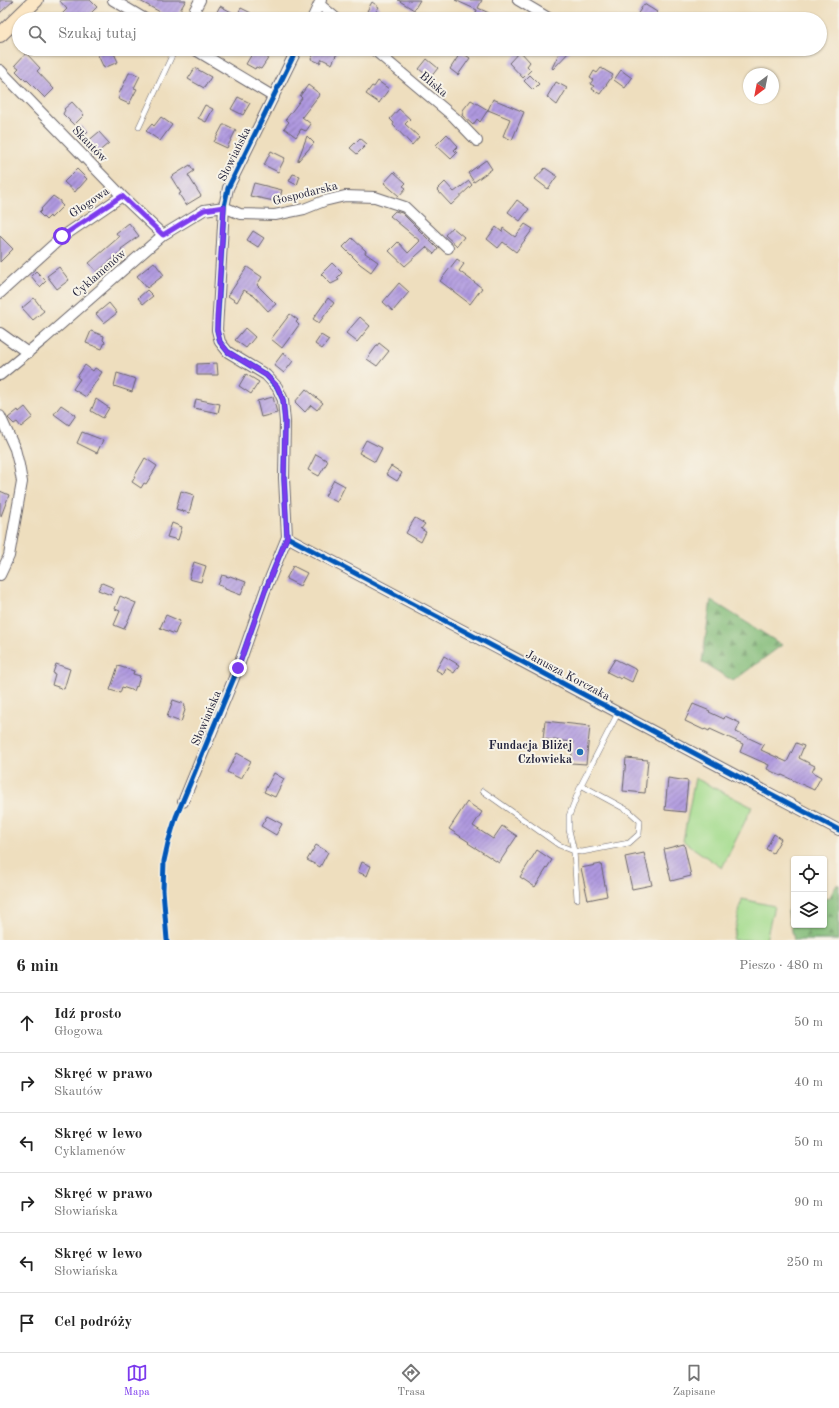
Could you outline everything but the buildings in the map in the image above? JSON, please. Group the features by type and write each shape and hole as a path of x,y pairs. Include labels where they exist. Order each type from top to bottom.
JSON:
{"main road":[{"path":"24,12 36,0"},
{"path":"0,35 12,23"}],"street":[{"path":"113,0 133,12"},
{"path":"194,12 200,0"},
{"path":"518,0 538,12"},
{"path":"315,12 320,2 330,12"},
{"path":"206,56 274,97"},
{"name":"Słowiańska","path":"183,802 238,668 265,591 287,537 284,478 285,422 283,400 277,386 266,375 228,352 220,342 217,330 224,207 228,188 294,56"},
{"name":"Bliska","path":"380,56 454,117 477,141"},
{"name":"Skautów","path":"0,70 122,196 163,235"},
{"name":"Głogowa","path":"0,293 62,236 122,196"},
{"name":"Gospodarska","path":"224,207 240,214 275,215 304,209 324,201 345,196 374,197 405,207 448,248"},
{"name":"Cyklamenów","path":"0,375 28,353 163,235 204,210 224,207"},
{"path":"0,333 28,353"},
{"path":"0,416 15,449 22,482 9,556 0,574"},
{"name":"Janusza Korczaka","path":"287,537 839,830"}],"lane":[{"path":"139,127 172,56"},
{"path":"577,899 574,851 569,830 569,816 581,785 618,713"},
{"path":"482,791 559,845 574,851 582,852 629,843 639,834 640,821 629,811 581,785"}],"green space":[{"path":"711,600 782,645 733,681 702,662"},
{"path":"695,778 752,807 722,868 683,841"},
{"path":"836,885 839,885 839,940 794,940 791,928 827,928 827,899 829,899"},
{"path":"742,899 774,906 766,940 733,940"},
{"path":"791,900 791,926 788,912"}],"cycle path":[{"path":"167,940 163,890 164,861 168,843 176,817 238,668 265,591 287,537 284,478 285,422 283,400 277,387 266,375 228,352 220,342 217,330 224,207 228,188 294,56"},
{"path":"287,537 839,830"}],"place":[{"name":"Fundacja Bliżej Człowieka","path":"580,752"}],"route":[{"path":"62,236 122,196 163,235 204,210 224,207 217,320 217,330 220,342 228,352 266,375 277,386 283,400 285,422 284,478 287,537 265,591 238,668"}]}
